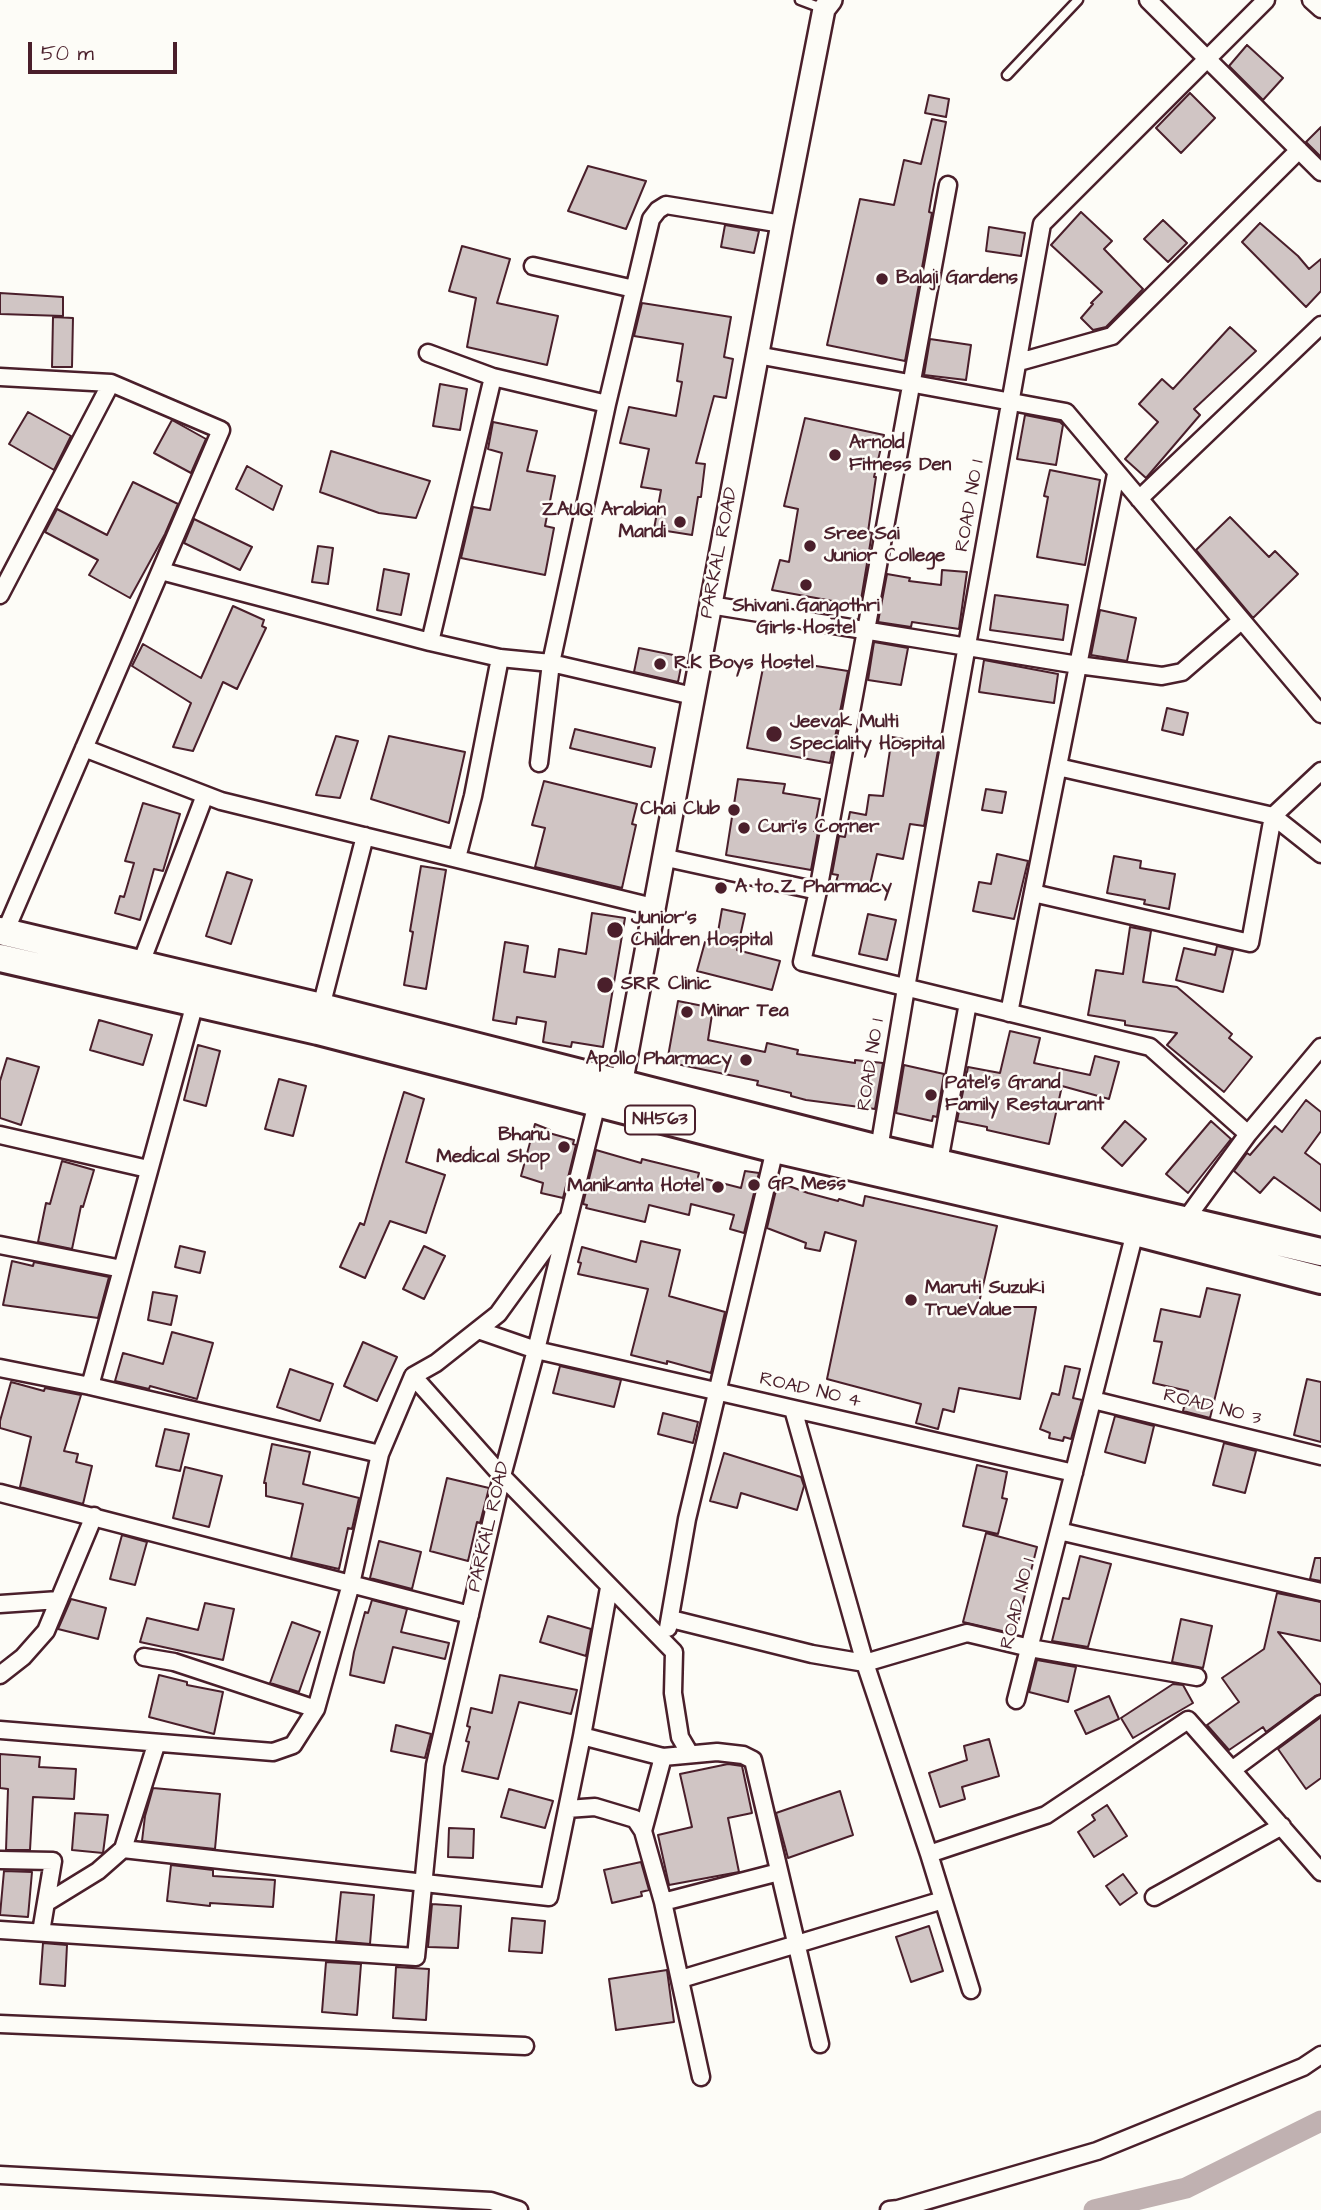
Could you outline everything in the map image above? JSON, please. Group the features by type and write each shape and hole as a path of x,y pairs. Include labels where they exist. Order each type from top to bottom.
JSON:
{"highway":[{"name":"NH563","path":"3,932 321,1007 775,1149 1135,1232 1321,1280"},
{"name":"NH563","path":"0,958 611,1099 879,1149 1321,1252"}],"street":[{"path":"1148,0 1321,172"},
{"name":"ROAD NO 1","path":"879,1149 1042,224 1266,0"},
{"path":"1311,0 1321,9"},
{"name":"PARKAL ROAD","path":"41,1933 416,1957 435,1765 502,1476 571,1214 611,1099 653,907 782,224 828,4"},
{"path":"1019,362 1112,336 1298,150"},
{"path":"948,185 818,891 802,962 1150,1047 1248,1133"},
{"path":"539,763 551,663 607,404 651,219 666,205 782,224"},
{"path":"533,265 634,289"},
{"path":"1139,499 1321,325"},
{"path":"428,354 493,377 607,404"},
{"path":"757,355 1066,412 1321,713"},
{"path":"0,377 111,383 221,430 3,932"},
{"path":"430,642 493,377"},
{"path":"0,595 111,383"},
{"path":"1009,1013 1116,474"},
{"path":"160,570 430,642 500,658 551,663 693,696"},
{"path":"710,606 1162,676 1182,672 1241,621"},
{"path":"457,858 473,796 500,658"},
{"path":"84,748 221,801 653,907"},
{"path":"1058,767 1273,816 1321,855"},
{"path":"1033,893 1250,943 1273,816 1321,771"},
{"path":"141,963 205,794"},
{"path":"321,1007 365,836"},
{"path":"662,858 818,891"},
{"path":"90,1386 195,1003"},
{"path":"939,1163 968,1003"},
{"path":"1186,1219 1248,1133 1321,1047"},
{"path":"0,1135 148,1169"},
{"path":"664,1642 671,1619 687,1520 775,1149"},
{"path":"0,1730 156,1745 273,1752 293,1745 316,1709 351,1584 380,1454 413,1376 436,1363 498,1314 571,1214"},
{"name":"ROAD NO 1","path":"1016,1700 1135,1232"},
{"path":"0,1245 122,1269"},
{"name":"ROAD NO 4","path":"478,1330 536,1350 1074,1473"},
{"path":"0,1368 90,1386 380,1454"},
{"path":"413,1376 502,1476 674,1652 673,1693 680,1737 690,1754"},
{"name":"ROAD NO 3","path":"1093,1400 1321,1456"},
{"path":"793,1409 865,1663 971,1990"},
{"path":"0,1493 470,1615"},
{"path":"0,1675 37,1644 46,1631 94,1516"},
{"path":"1059,1531 1321,1592"},
{"path":"123,1849 549,1897 609,1588"},
{"path":"0,1604 58,1600"},
{"path":"671,1619 812,1654 865,1663 967,1633 1030,1648 1197,1677"},
{"path":"144,1657 174,1662 316,1709"},
{"path":"1231,1770 1321,1704"},
{"path":"929,1854 1046,1815 1188,1720 1321,1872"},
{"path":"582,1737 663,1757 717,1752 743,1755 753,1760 820,2044"},
{"path":"46,1903 98,1871 123,1849 156,1745"},
{"path":"643,1831 663,1757"},
{"path":"567,1809 595,1807 635,1819 643,1831 663,1902 701,2077"},
{"path":"1154,1897 1282,1826"},
{"path":"0,1860 53,1861 41,1933 0,1930"},
{"path":"663,1902 779,1872"},
{"path":"681,1979 943,1900"},
{"path":"0,2024 525,2046"},
{"path":"889,2210 1097,2151 1303,2067 1321,2055"},
{"path":"0,2175 491,2201 519,2210"}],"lane":[{"path":"800,0 828,4"},
{"path":"1007,75 1078,0"}],"building":[{"path":"1247,45 1283,78 1263,100 1229,66"},
{"path":"1190,93 1215,118 1181,153 1156,128"},
{"path":"929,95 949,99 946,117 925,113"},
{"name":"Balaji Gardens","path":"932,119 946,122 905,361 827,345 860,199 894,205 904,160 921,164"},
{"path":"1321,127 1321,157 1306,142"},
{"path":"588,166 646,181 626,229 568,211"},
{"path":"1081,212 1112,241 1104,249 1143,289 1106,327 1093,330 1081,318 1102,292 1051,245"},
{"path":"1163,220 1187,243 1168,262 1144,239"},
{"path":"1260,223 1309,269 1321,259 1321,291 1306,307 1242,242"},
{"path":"725,225 759,231 754,253 721,247"},
{"path":"989,227 1025,233 1021,256 986,251"},
{"path":"462,246 510,259 497,303 558,316 547,365 467,347 476,298 449,291"},
{"path":"0,293 63,297 63,316 0,314"},
{"path":"642,303 731,317 724,357 733,359 726,398 714,396 696,463 705,464 692,535 654,529 661,490 641,487 649,449 620,443 629,407 676,416 682,382 677,381 683,344 634,336"},
{"path":"53,317 73,318 72,367 52,367"},
{"path":"1230,327 1256,351 1194,409 1200,415 1146,478 1125,459 1158,422 1139,404 1162,379 1173,389"},
{"path":"930,339 971,345 966,380 924,375"},
{"path":"440,384 467,389 460,430 433,426"},
{"path":"28,412 71,436 54,470 9,444"},
{"path":"1025,415 1060,422 1063,425 1056,465 1017,459"},
{"path":"805,418 884,435 874,477 868,532 872,533 860,606 772,590 780,560 789,562 798,509 784,506"},
{"path":"172,420 206,439 191,473 154,453"},
{"path":"493,422 537,431 527,471 555,476 545,526 554,528 545,575 461,558 473,507 490,510 502,453 488,449"},
{"path":"331,451 430,481 416,518 379,513 320,492"},
{"path":"247,466 282,486 273,510 236,489"},
{"path":"1050,470 1100,480 1085,565 1037,557"},
{"path":"133,482 178,504 130,598 89,575 98,560 45,532 57,509 107,535"},
{"path":"1230,517 1269,557 1275,551 1298,574 1253,618 1196,550"},
{"path":"194,519 252,547 240,570 184,543"},
{"path":"318,546 333,548 328,584 312,582"},
{"path":"384,569 409,574 401,615 377,610"},
{"path":"942,570 967,572 959,629 912,622 911,627 878,622 887,574 910,578 909,581 941,585"},
{"path":"995,595 1068,605 1063,640 990,630"},
{"path":"233,606 264,620 262,626 266,628 237,689 223,682 193,751 173,747 191,703 132,666 143,644 201,678"},
{"path":"1100,610 1136,618 1127,661 1091,655"},
{"path":"874,642 908,648 901,685 868,680"},
{"path":"639,648 683,657 678,682 634,672"},
{"path":"765,658 848,671 830,763 747,748"},
{"path":"984,660 1058,674 1054,703 979,692"},
{"path":"1167,708 1188,713 1183,735 1162,730"},
{"path":"575,729 655,748 651,767 570,748"},
{"path":"336,736 358,741 340,798 316,795"},
{"path":"389,736 465,752 449,823 371,799"},
{"path":"892,737 939,745 924,826 910,824 903,859 877,854 869,889 836,882 838,875 832,874 839,836 845,837 850,812 866,815 869,795 883,796"},
{"path":"738,779 785,784 783,793 820,799 814,831 818,832 811,870 726,855"},
{"path":"544,781 637,804 632,824 636,825 622,888 535,867 545,828 532,825"},
{"path":"986,789 1006,792 1002,813 982,810"},
{"path":"143,803 180,814 163,871 154,869 140,920 115,913 120,896 124,897 134,863 125,861"},
{"path":"997,854 1028,861 1014,919 973,911 979,882 991,884"},
{"path":"1114,856 1141,861 1140,868 1175,874 1169,909 1144,904 1145,900 1107,893"},
{"path":"421,866 446,870 426,989 404,985"},
{"path":"227,872 252,880 231,944 206,936"},
{"path":"722,909 745,914 737,950 780,961 772,990 697,971 705,942 710,943 715,931 718,932"},
{"path":"592,913 625,918 603,1047 572,1042 571,1047 543,1042 546,1022 517,1017 516,1024 493,1020 505,942 528,946 524,972 555,977 559,949 586,954"},
{"path":"868,914 896,920 887,960 859,954"},
{"path":"1130,927 1151,931 1143,982 1177,987 1232,1034 1229,1038 1252,1057 1224,1092 1167,1045 1177,1033 1125,1025 1125,1021 1088,1015 1096,970 1123,974"},
{"path":"1217,946 1233,950 1223,992 1176,980 1184,948 1215,955"},
{"path":"678,1001 713,1008 708,1040 765,1052 767,1043 798,1050 797,1054 855,1063 855,1060 883,1063 875,1109 806,1100 791,1096 791,1093 757,1085 758,1081 667,1062"},
{"path":"99,1020 152,1035 143,1065 90,1050"},
{"path":"1010,1031 1040,1038 1034,1063 1090,1075 1095,1056 1119,1062 1109,1099 1062,1086 1049,1144 957,1121 968,1067 1000,1073"},
{"path":"198,1045 220,1051 206,1106 184,1100"},
{"path":"7,1058 39,1067 21,1125 0,1118 0,1081"},
{"path":"904,1065 944,1074 937,1117 933,1116 932,1121 896,1113"},
{"path":"279,1079 306,1086 293,1136 265,1129"},
{"path":"404,1092 424,1099 406,1162 445,1175 426,1233 390,1221 365,1278 340,1267 360,1223 364,1225"},
{"path":"1306,1100 1321,1112 1321,1131 1305,1153 1321,1165 1321,1211 1274,1177 1260,1193 1234,1171 1247,1153 1250,1155 1275,1126 1282,1132"},
{"path":"1125,1121 1146,1139 1122,1166 1102,1148"},
{"path":"1211,1121 1231,1139 1188,1193 1166,1174"},
{"path":"535,1124 550,1130 549,1133 574,1140 573,1144 576,1145 563,1198 541,1193 543,1183 521,1176"},
{"path":"596,1150 641,1163 642,1159 699,1173 698,1177 741,1188 745,1171 759,1173 744,1233 730,1229 734,1215 691,1204 689,1215 649,1205 645,1222 586,1208 587,1205 583,1204"},
{"path":"62,1161 94,1170 83,1207 81,1206 72,1249 38,1242 46,1203 50,1204"},
{"name":"Maruti Suzuki TrueValue","path":"778,1182 838,1201 839,1199 863,1206 865,1196 997,1226 978,1307 1036,1307 1020,1399 959,1388 954,1412 943,1409 938,1429 916,1423 921,1404 827,1379 856,1241 825,1232 820,1251 805,1248 806,1243 767,1228"},
{"path":"641,1241 680,1250 669,1296 725,1312 711,1373 631,1355 648,1289 578,1274 582,1247 636,1262"},
{"path":"180,1246 205,1252 200,1273 175,1267"},
{"path":"424,1246 445,1256 424,1299 403,1289"},
{"path":"12,1261 33,1266 34,1262 109,1277 98,1318 3,1305"},
{"path":"1207,1288 1240,1295 1210,1418 1183,1411 1188,1391 1153,1383 1162,1342 1154,1341 1161,1309 1200,1317"},
{"path":"153,1292 177,1296 171,1325 148,1320"},
{"path":"172,1332 213,1343 197,1399 150,1386 149,1389 115,1381 123,1353 163,1364"},
{"path":"363,1342 397,1357 377,1401 344,1386"},
{"path":"560,1366 621,1380 614,1407 553,1393"},
{"path":"1065,1366 1080,1369 1073,1398 1082,1400 1071,1439 1064,1437 1063,1441 1049,1438 1050,1433 1040,1429 1052,1393 1059,1395"},
{"path":"290,1369 333,1384 320,1421 277,1407"},
{"path":"1307,1379 1321,1382 1321,1442 1294,1435"},
{"path":"11,1382 44,1391 45,1388 81,1395 64,1451 78,1454 76,1462 92,1466 83,1504 20,1487 31,1437 0,1428"},
{"path":"663,1413 698,1422 693,1443 658,1434"},
{"path":"1115,1416 1154,1426 1145,1463 1105,1452"},
{"path":"165,1429 189,1434 180,1471 156,1466"},
{"path":"1224,1443 1256,1451 1245,1493 1213,1485"},
{"path":"272,1444 310,1452 303,1484 359,1498 352,1529 348,1528 339,1569 291,1558 303,1504 266,1496 264,1483"},
{"path":"724,1453 801,1477 804,1486 797,1510 741,1493 737,1508 710,1501"},
{"path":"977,1465 1007,1472 1002,1498 1007,1499 998,1534 963,1526"},
{"path":"185,1467 222,1476 209,1527 173,1518"},
{"path":"447,1478 489,1488 480,1523 477,1522 468,1561 430,1551"},
{"path":"986,1533 1037,1547 1015,1634 963,1622"},
{"path":"122,1535 147,1542 135,1585 110,1579"},
{"path":"379,1541 421,1552 412,1589 370,1578"},
{"path":"1080,1556 1111,1564 1088,1647 1052,1641 1063,1598 1069,1599"},
{"path":"1315,1558 1321,1558 1321,1581 1310,1579"},
{"path":"1277,1593 1321,1602 1321,1641 1278,1632 1321,1685 1321,1694 1266,1732 1263,1727 1229,1750 1207,1725 1239,1702 1222,1678 1264,1649"},
{"path":"71,1599 106,1608 98,1639 58,1629"},
{"path":"372,1600 407,1609 401,1632 449,1643 445,1659 393,1647 384,1683 350,1675 365,1612 368,1613"},
{"path":"205,1603 234,1609 223,1660 140,1642 147,1618 198,1630"},
{"path":"548,1616 591,1629 586,1656 540,1642"},
{"path":"1181,1619 1212,1626 1203,1668 1172,1662"},
{"path":"292,1622 320,1632 299,1692 270,1683"},
{"path":"1037,1660 1076,1667 1068,1702 1029,1692"},
{"path":"159,1675 187,1682 187,1685 223,1692 214,1734 149,1717"},
{"path":"500,1675 577,1690 571,1714 519,1702 498,1779 462,1771 469,1742 466,1741 471,1708 492,1713"},
{"path":"1173,1684 1183,1685 1193,1703 1133,1738 1121,1718"},
{"path":"1109,1696 1119,1719 1086,1734 1075,1711"},
{"path":"1321,1717 1321,1778 1306,1789 1278,1749"},
{"path":"396,1725 431,1734 425,1758 391,1751"},
{"path":"989,1739 999,1776 962,1787 965,1799 940,1807 929,1773 967,1760 964,1746"},
{"path":"0,1754 40,1757 39,1767 76,1769 74,1799 33,1797 30,1850 6,1850 8,1789 0,1788"},
{"path":"728,1764 742,1766 752,1813 728,1818 739,1872 669,1885 658,1835 692,1827 680,1774"},
{"path":"153,1788 220,1794 215,1849 142,1841 145,1816"},
{"path":"509,1789 553,1801 545,1828 501,1817"},
{"path":"840,1791 853,1835 788,1858 776,1813"},
{"path":"1107,1805 1127,1836 1094,1857 1078,1832 1095,1820 1092,1815"},
{"path":"75,1813 108,1815 103,1853 72,1850"},
{"path":"449,1828 474,1829 473,1858 448,1857"},
{"path":"641,1862 649,1890 641,1892 642,1896 612,1903 604,1870"},
{"path":"171,1865 213,1870 213,1876 275,1880 273,1907 210,1903 210,1906 167,1901"},
{"path":"4,1871 32,1872 28,1917 0,1915"},
{"path":"1123,1874 1137,1893 1120,1905 1106,1886"},
{"path":"341,1892 374,1895 370,1944 336,1941"},
{"path":"432,1904 461,1906 458,1948 428,1947"},
{"path":"512,1918 545,1921 542,1953 509,1951"},
{"path":"929,1926 943,1971 911,1982 896,1937"},
{"path":"43,1943 67,1945 65,1986 40,1984"},
{"path":"326,1962 361,1964 357,2015 322,2012"},
{"path":"396,1967 429,1969 426,2020 393,2018"},
{"path":"667,1970 674,2022 616,2030 609,1979"}],"waterway":[{"path":"1094,2210 1186,2188 1321,2121"}],"place":[{"name":"Balaji Gardens","path":"882,279"},
{"name":"Arnold Fitness Den","path":"835,455"},
{"name":"ZAUQ Arabian Mandi","path":"680,522"},
{"name":"Sree Sai Junior College","path":"810,546"},
{"name":"Shivani Gangothri Girls Hostel","path":"806,585"},
{"name":"R.K Boys Hostel","path":"660,664"},
{"name":"Jeevak Multi Speciality Hospital","path":"774,734"},
{"name":"Chai Club","path":"734,810"},
{"name":"Curi's Corner","path":"744,828"},
{"name":"A to Z Pharmacy","path":"721,888"},
{"name":"Junior's Children Hospital","path":"615,930"},
{"name":"SRR Clinic","path":"605,985"},
{"name":"Minar Tea","path":"687,1012"},
{"name":"Apollo Pharmacy","path":"746,1060"},
{"name":"Patel's Grand Family Restaurant","path":"931,1095"},
{"name":"Bhanu Medical Shop","path":"564,1147"},
{"name":"GP Mess","path":"754,1185"},
{"name":"Manikanta Hotel","path":"718,1187"},
{"name":"Maruti Suzuki TrueValue","path":"911,1300"}]}
